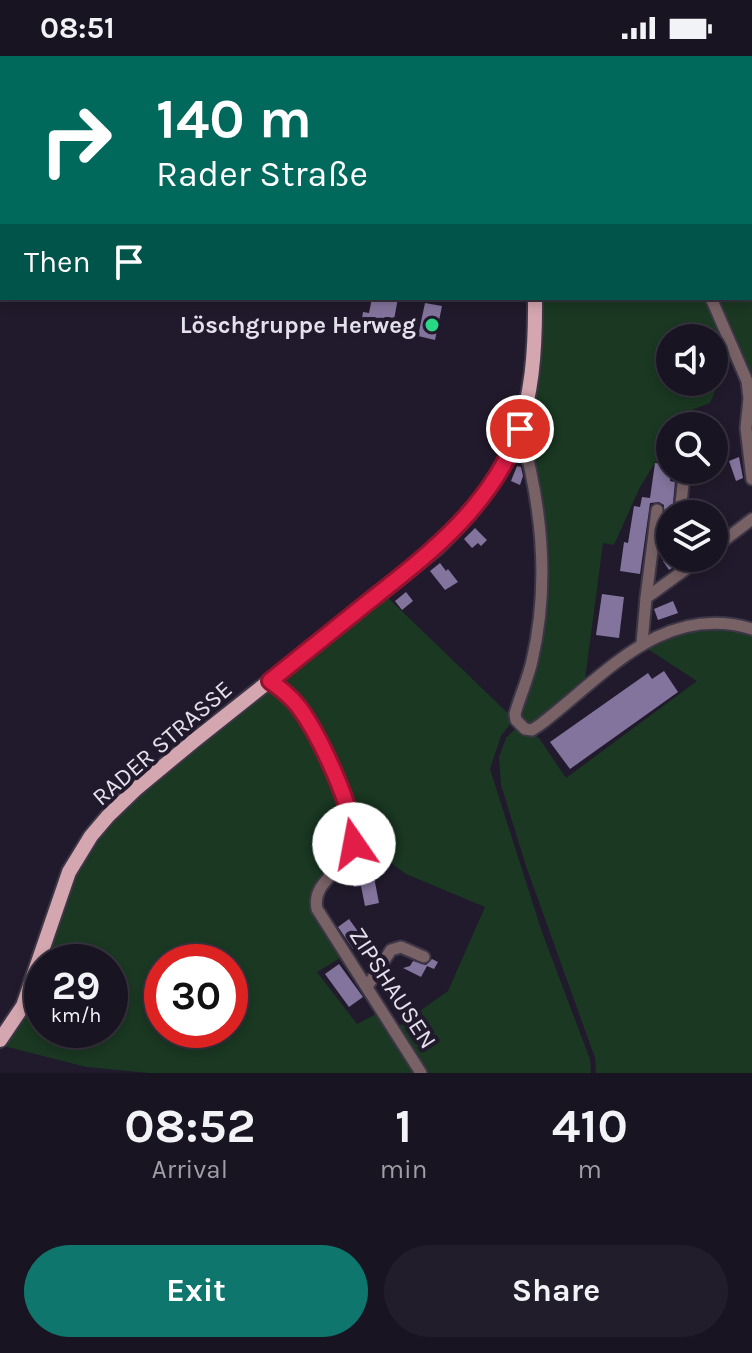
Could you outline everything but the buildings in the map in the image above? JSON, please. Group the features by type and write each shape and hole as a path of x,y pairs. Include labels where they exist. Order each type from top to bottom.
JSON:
{"main road":[{"name":"RADER STRASSE","path":"0,1040 23,1006 62,887 91,836 137,788 437,548 463,522 501,472 520,429 533,379 535,300"}],"street":[{"path":"712,300 747,381 746,428 752,479"},
{"path":"520,429 529,461 543,554 535,648 515,714 516,720 525,729 532,730 541,724 642,643 664,632 695,624 725,623 752,629"},
{"path":"642,643 656,518"},
{"path":"728,537 752,519"},
{"path":"646,598 682,572"},
{"name":"ZIPSHAUSEN","path":"270,681 296,703 306,719 324,753 352,823 354,844 351,852 317,893 315,901 322,920 421,1073"},
{"path":"367,987 391,950 401,947 424,957"}],"green space":[{"path":"536,300 709,300 720,324 656,324 656,396 713,396 710,403 688,412 656,412 656,461 639,489 614,545 603,543 584,687 531,729 517,718 544,582 523,428"},
{"path":"714,300 752,300 752,391 728,334 728,324 724,324"},
{"path":"383,593 514,719 501,736 490,769 542,932 590,1059 591,1073 423,1073 396,1028 448,991 485,907 406,874 361,841 314,901 345,955 317,972 357,1024 380,1012 420,1073 149,1073 86,1067 0,1045 24,987 24,1048 128,1048 128,944 42,944 71,873 118,808"},
{"path":"694,626 752,631 752,1073 596,1073 595,1058 526,866 501,785 499,757 506,738 515,729 531,733 539,738 566,778 697,681 646,648 652,642"}],"place":[{"name":"Löschgruppe Herweg","path":"432,325"}],"route":[{"path":"354,844 352,823 314,733 296,703 270,681 437,548 463,522 494,484 520,429"}]}
